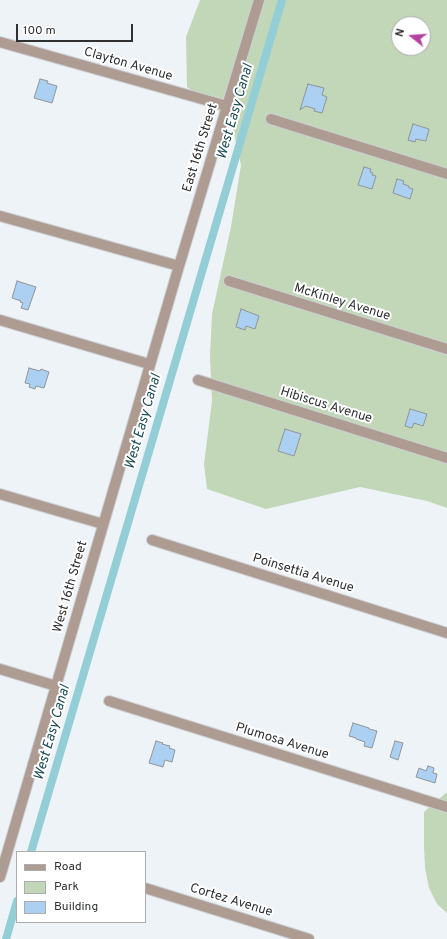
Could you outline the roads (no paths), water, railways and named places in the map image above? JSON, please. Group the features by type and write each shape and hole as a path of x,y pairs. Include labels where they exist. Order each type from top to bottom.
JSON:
{"street":[{"name":"East 16th Street","path":"168,304 178,266 259,0"},
{"name":"Clayton Avenue","path":"0,42 227,106"},
{"path":"271,119 447,174"},
{"path":"0,216 178,266"},
{"name":"McKinley Avenue","path":"229,282 447,349"},
{"name":"West 16th Street","path":"0,876 5,844 56,686 168,304"},
{"path":"0,320 150,364"},
{"name":"Hibiscus Avenue","path":"198,380 447,458"},
{"path":"0,494 103,524"},
{"name":"Poinsettia Avenue","path":"152,540 447,633"},
{"path":"0,670 56,686"},
{"name":"Plumosa Avenue","path":"109,701 447,807"},
{"name":"Cortez Avenue","path":"146,888 309,939"}],"waterway":[{"name":"West Easy Canal","path":"31,851 282,0"},
{"name":"West Easy Canal","path":"6,939 16,904"}]}
